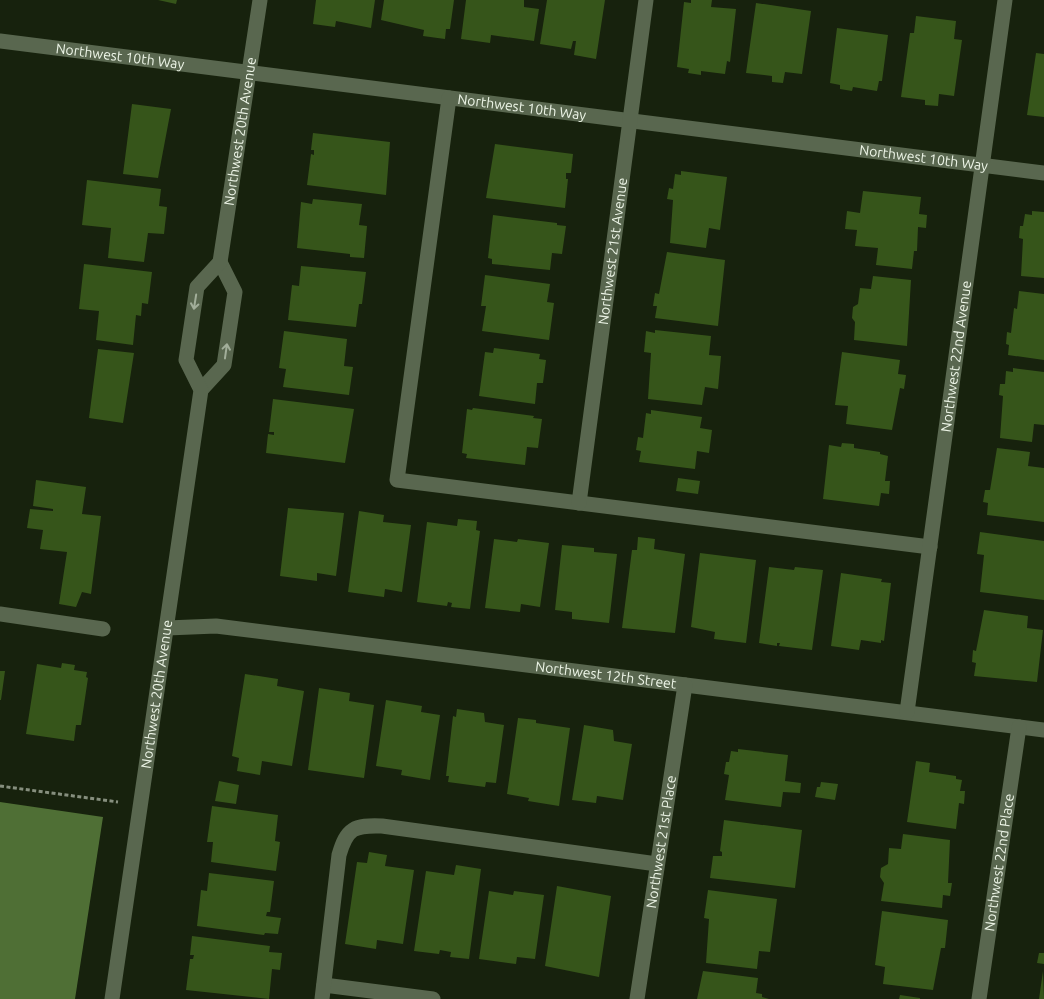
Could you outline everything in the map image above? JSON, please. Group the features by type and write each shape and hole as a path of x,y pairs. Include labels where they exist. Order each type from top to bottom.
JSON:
{"street":[{"name":"Northwest 20th Avenue","path":"220,262 260,0"},
{"name":"Northwest 21st Avenue","path":"579,502 646,0"},
{"name":"Northwest 22nd Avenue","path":"907,712 1005,0"},
{"name":"Northwest 10th Way","path":"0,41 1044,173"},
{"path":"449,98 397,480 930,547"},
{"path":"220,262 235,292 224,365 201,390 186,360 197,287 220,262"},
{"name":"Northwest 20th Avenue","path":"112,999 201,390"},
{"path":"0,614 103,628"},
{"name":"Northwest 12th Street","path":"167,628 216,626 1044,730"},
{"name":"Northwest 21st Place","path":"637,999 685,686"},
{"name":"Northwest 22nd Place","path":"979,999 1019,727"},
{"path":"433,999 323,992 339,855 343,842 352,829 364,826 382,826 657,864"}],"path":[{"path":"0,786 141,806"}],"shaded area":[{"path":"0,802 103,817 75,999 0,999"}],"building":[{"path":"158,0 177,0 176,4"},
{"path":"316,0 375,0 371,28 336,21 335,27 313,24"},
{"path":"384,0 454,0 450,29 446,29 445,39 423,36 424,30 381,20"},
{"path":"466,0 524,0 524,7 539,9 534,41 491,35 490,43 461,39"},
{"path":"547,0 605,0 596,59 574,55 576,41 573,41 571,49 540,44"},
{"path":"691,0 712,0 711,7 736,9 730,62 727,61 725,74 701,71 701,75 688,73 689,69 677,67 684,2 691,3"},
{"path":"756,3 811,11 802,74 785,72 783,83 772,82 772,76 746,73"},
{"path":"916,16 956,21 954,39 962,40 954,96 939,94 938,106 925,105 925,100 901,97 910,33 914,33"},
{"path":"837,28 888,35 882,81 879,81 877,91 853,87 852,91 840,89 840,85 830,83"},
{"path":"1036,53 1044,54 1044,117 1027,115"},
{"path":"132,104 171,109 158,178 123,174"},
{"path":"313,133 390,142 386,195 307,185 311,154 314,155 314,150 311,150"},
{"path":"495,144 573,154 571,173 566,173 566,179 568,179 565,208 486,198"},
{"path":"681,171 727,177 720,230 709,228 706,248 670,243 673,200 667,199 669,188 673,189 675,174 681,175"},
{"path":"87,180 161,189 159,206 167,207 164,234 148,233 144,262 108,258 111,228 82,225"},
{"path":"863,191 921,197 919,214 927,215 926,228 918,227 917,251 914,251 912,269 876,265 878,248 855,246 857,230 845,229 847,211 860,213"},
{"path":"313,199 362,204 359,225 367,226 364,258 350,257 350,254 297,248 301,202 312,204"},
{"path":"1032,211 1044,212 1044,278 1021,276 1023,239 1019,238 1020,226 1023,226 1025,214 1032,215"},
{"path":"493,215 557,223 557,225 566,226 562,254 552,253 550,270 492,264 492,259 488,258"},
{"path":"667,252 725,260 718,326 655,318 657,306 653,306 655,293 659,294"},
{"path":"84,264 152,272 148,304 142,303 141,316 136,315 133,345 96,340 99,311 79,309"},
{"path":"301,266 366,272 362,304 359,304 356,327 288,320 292,285 299,286"},
{"path":"485,275 550,284 547,302 554,303 549,340 482,331 486,306 481,306"},
{"path":"873,276 911,280 907,346 854,340 855,322 852,318 853,307 858,304 860,288 871,289"},
{"path":"1019,291 1044,294 1044,360 1008,355 1009,345 1006,344 1007,332 1011,333 1014,308 1017,309"},
{"path":"655,330 711,336 709,355 721,356 718,389 705,387 702,405 648,399 651,353 644,352 646,331 655,333"},
{"path":"284,331 347,339 344,366 353,367 349,395 283,387 286,369 279,368"},
{"path":"494,348 540,354 539,359 546,360 543,383 537,383 535,404 479,396 485,352 493,353"},
{"path":"98,349 134,353 123,423 89,418"},
{"path":"842,352 900,360 898,374 906,375 904,389 900,388 892,430 846,424 848,406 835,405"},
{"path":"1013,368 1044,372 1044,425 1034,424 1032,442 1000,438 1003,396 999,395 1000,384 1005,384 1006,371 1013,372"},
{"path":"273,399 354,409 345,463 266,453 268,434 274,435 274,432 269,432"},
{"path":"473,408 534,416 533,418 542,419 538,448 527,447 525,465 466,458 467,454 462,453 467,409 472,410"},
{"path":"651,410 702,417 700,428 712,430 709,453 697,451 695,469 639,462 641,451 636,450 638,437 643,438 646,413 651,414"},
{"path":"842,443 854,444 854,448 880,452 880,454 888,456 885,481 890,481 889,494 881,493 879,506 823,499 829,445 841,447"},
{"path":"997,448 1030,452 1028,466 1044,468 1044,522 987,515 988,503 983,502 985,490 990,490"},
{"path":"678,478 700,481 698,494 676,491"},
{"path":"36,480 86,487 82,514 101,516 91,594 82,592 76,607 59,604 67,552 40,549 43,530 27,528 30,509 53,511 53,509 33,506"},
{"path":"288,508 344,513 336,576 317,573 317,581 280,576"},
{"path":"359,511 384,515 383,522 411,525 402,592 385,589 384,597 348,592"},
{"path":"458,519 477,521 476,530 480,531 470,609 451,607 452,603 448,602 447,606 417,602 427,522 457,526"},
{"path":"980,532 1044,541 1044,600 980,592 984,555 977,554"},
{"path":"638,537 655,539 654,549 685,554 675,633 622,628 632,550 637,550"},
{"path":"494,539 517,542 518,539 549,543 540,607 521,604 520,612 485,608"},
{"path":"562,545 594,548 594,552 617,554 609,623 572,619 572,612 555,610"},
{"path":"700,553 756,560 746,643 714,639 715,632 691,627"},
{"path":"769,567 794,570 795,567 823,570 812,650 779,646 780,643 777,643 777,646 759,643"},
{"path":"841,573 882,579 881,582 891,583 884,641 881,640 881,643 861,640 859,650 831,646"},
{"path":"984,610 1028,616 1027,628 1043,630 1037,682 974,676 976,663 972,662 973,650 976,651"},
{"path":"62,663 75,665 74,670 87,672 86,677 88,678 81,725 76,725 74,741 26,734 37,664 61,668"},
{"path":"0,671 5,671 1,700 0,700"},
{"path":"245,674 278,679 277,686 304,691 292,766 262,761 260,775 237,771 239,758 232,756"},
{"path":"319,688 350,693 349,701 374,705 364,778 308,770"},
{"path":"386,700 422,706 421,712 440,715 430,780 401,775 402,770 376,766"},
{"path":"457,709 484,713 485,722 504,725 496,783 486,782 485,787 448,782 449,776 446,776 453,716 456,717"},
{"path":"518,718 536,720 536,723 570,728 559,806 528,801 529,798 507,794"},
{"path":"584,725 613,730 614,741 632,744 623,800 597,796 596,803 572,800"},
{"path":"738,749 788,755 785,781 801,783 800,793 783,792 781,807 725,800 729,775 724,774 726,762 729,762 731,751 738,752"},
{"path":"916,761 930,763 929,772 956,776 956,779 962,780 960,791 965,791 964,804 959,803 956,829 907,822"},
{"path":"219,781 239,785 236,804 215,801"},
{"path":"821,782 838,784 835,800 815,797 817,787 820,787"},
{"path":"212,806 278,815 275,841 280,842 276,871 211,862 213,842 207,842"},
{"path":"724,820 802,830 795,888 710,878 713,856 722,856 720,851"},
{"path":"903,834 950,840 948,883 952,883 950,896 943,895 942,908 881,901 884,883 880,877 881,868 888,864 889,848 901,849"},
{"path":"369,852 387,855 385,866 414,870 403,944 377,940 376,949 345,944 357,862 367,863"},
{"path":"456,865 481,869 469,959 450,957 451,952 440,950 439,954 414,951 426,871 454,875"},
{"path":"209,873 274,881 270,912 267,912 266,916 281,918 278,934 265,933 264,935 197,926 201,890 207,891"},
{"path":"557,886 611,896 599,977 545,966"},
{"path":"708,890 777,899 770,952 759,951 757,969 706,963 709,919 704,918"},
{"path":"489,891 513,895 514,891 544,895 535,959 517,957 516,964 479,959"},
{"path":"882,911 948,920 945,948 941,948 933,990 883,984 885,967 875,965"},
{"path":"192,936 270,946 269,952 282,953 280,970 272,969 269,999 186,990 190,959 193,959 194,955 190,955"},
{"path":"1039,953 1044,953 1044,964 1037,963"},
{"path":"703,971 758,978 756,993 762,994 762,997 769,999 697,999"},
{"path":"1043,971 1044,999 1039,999"},
{"path":"900,995 920,998 920,999 899,999"}]}
